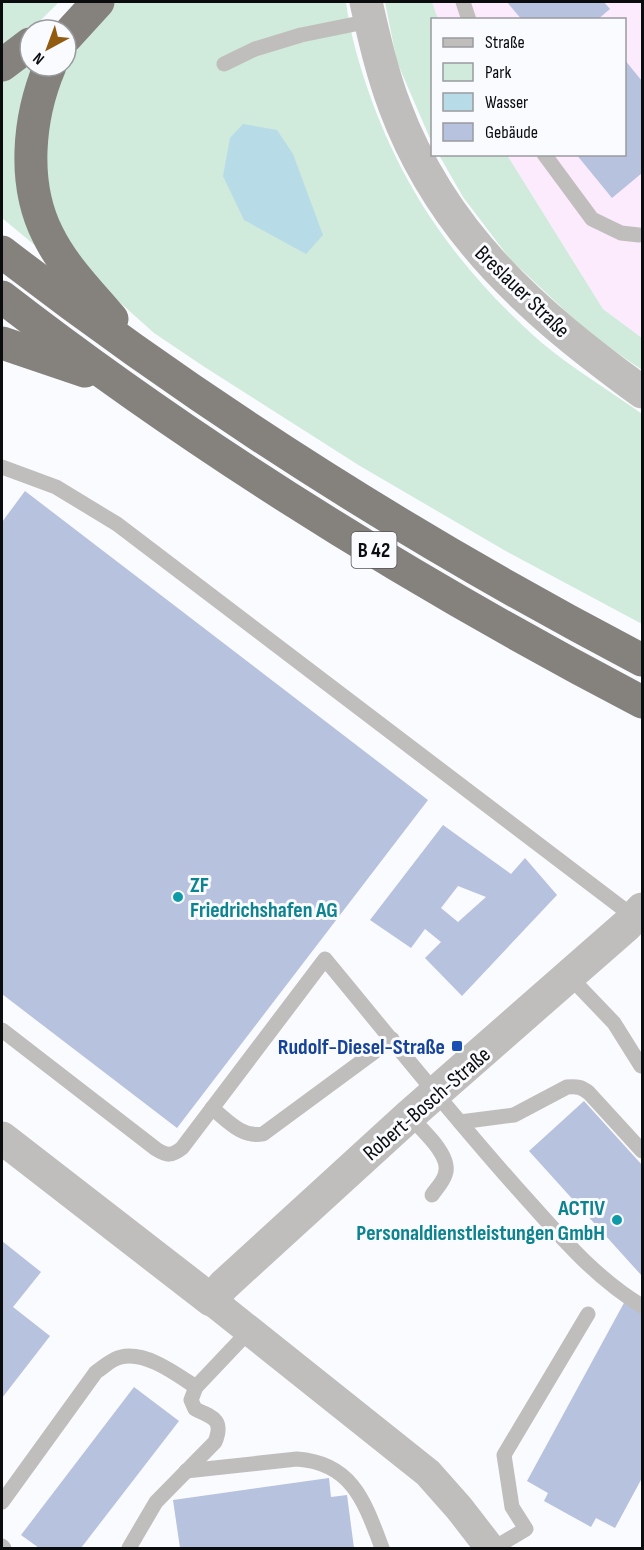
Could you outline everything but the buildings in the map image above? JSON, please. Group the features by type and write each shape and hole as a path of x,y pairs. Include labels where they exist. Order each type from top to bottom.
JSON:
{"highway":[{"path":"57,18 73,2"},
{"path":"78,24 98,2"},
{"path":"2,65 18,53"},
{"path":"45,78 35,111 32,143 33,175 40,213 48,235 59,253 140,353"},
{"name":"B 42","path":"2,252 45,286 140,353 316,472 435,546 642,660"},
{"name":"B 42","path":"2,297 116,382 300,505 552,654 642,702"},
{"path":"2,343 116,382"}],"street":[{"name":"Breslauer Straße","path":"368,11 395,107 409,139 448,208 492,266 547,318 642,392"},
{"name":"Robert-Bosch-Straße","path":"211,1300 224,1285 409,1116 638,913"},
{"path":"2,1138 250,1330 428,1473 492,1548"}],"lane":[{"path":"463,2 468,18"},
{"path":"224,64 255,49 368,11"},
{"path":"545,156 592,219 621,233 641,234"},
{"path":"2,467 56,487 117,524 638,913"},
{"path":"2,1030 165,1155 174,1154 182,1148 325,959 460,1122 578,1256 642,1306"},
{"path":"569,976 614,1023 641,1066"},
{"path":"212,1108 240,1130 253,1136 263,1134 392,1039"},
{"path":"460,1122 514,1115 567,1087 576,1086 589,1093 642,1151"},
{"path":"409,1116 442,1153 446,1163 445,1176 432,1195"},
{"path":"492,1548 526,1529 512,1507 504,1455 588,1314"},
{"path":"129,1548 156,1502 215,1442 219,1430 217,1422 195,1409 191,1400 196,1387 250,1330"},
{"path":"2,1502 96,1372 108,1363 122,1357 138,1357 172,1372 196,1387"},
{"path":"186,1471 297,1459 312,1460 347,1480 359,1494 382,1548"}],"shaded area":[{"path":"432,2 642,2 642,338 603,309 508,156 626,156 626,18 438,18"}],"green space":[{"path":"2,2 59,2 43,18 18,18 18,40 2,52"},
{"path":"113,2 346,2 358,57 382,127 417,196 438,228 486,288 542,343 642,414 642,624 504,550 360,466 203,366 154,333 115,298 68,248 53,221 43,135 61,78 78,78 78,45"},
{"path":"385,2 432,2 438,18 431,18 431,141 397,62"},
{"path":"18,67 18,78 38,78 37,247 2,218 2,78"},
{"path":"440,156 508,156 603,309 642,338 642,370 590,334 510,259 463,197"}],"water":[{"path":"243,124 277,130 293,154 323,235 306,254 244,220 223,176 230,138"}],"place":[{"name":"ZF Friedrichshafen AG","path":"178,897"},
{"name":"Rudolf-Diesel-Straße","path":"457,1046"},
{"name":"ACTIV Personaldienstleistungen GmbH","path":"617,1220"}]}
